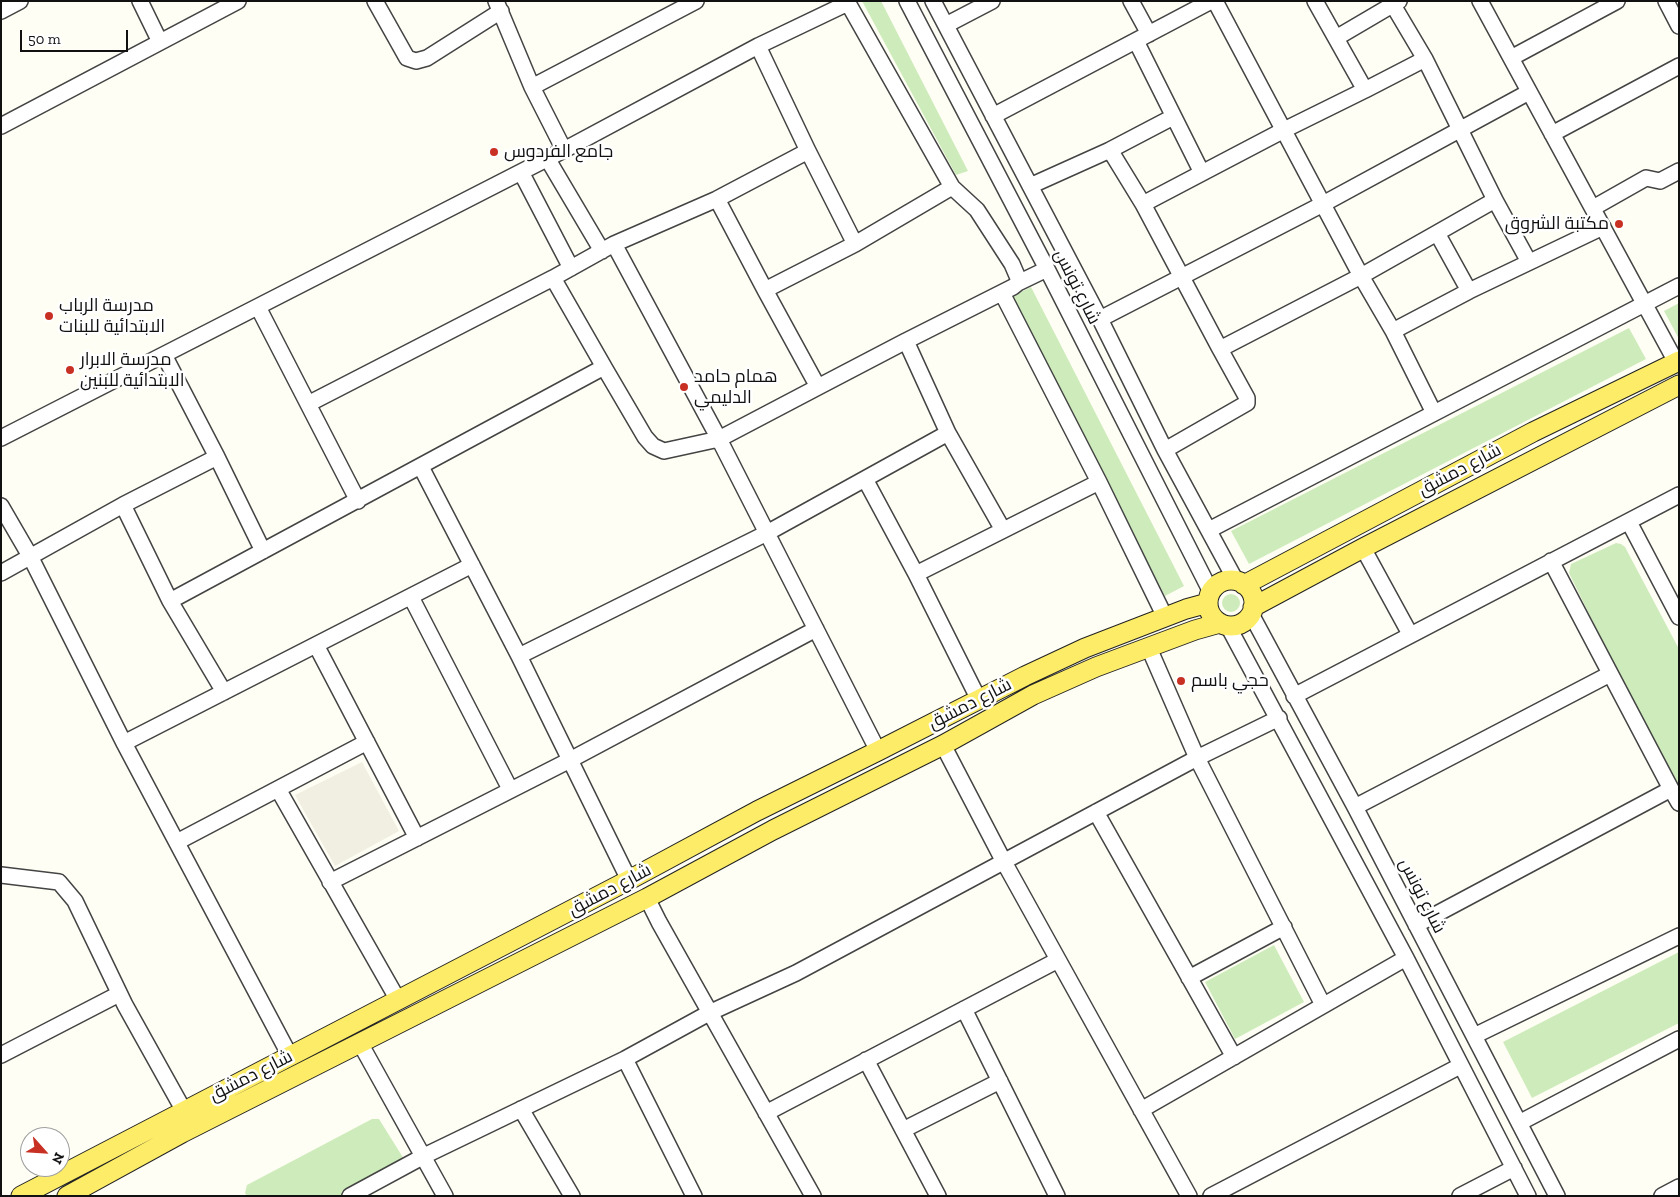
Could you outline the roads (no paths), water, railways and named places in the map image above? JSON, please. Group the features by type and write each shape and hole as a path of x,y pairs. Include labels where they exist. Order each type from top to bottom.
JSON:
{"main road":[{"name":"شارع دمشق","path":"1240,583 1533,432 1677,361"},
{"name":"شارع دمشق","path":"1252,611 1363,548 1679,385"},
{"path":"1533,432 1544,453"},
{"path":"1222,582 1240,583 1252,595 1252,611 1241,623 1224,624 1211,614 1210,597 1222,582"},
{"name":"شارع دمشق","path":"21,1196 629,880 757,811 1062,658 1166,618 1210,597"},
{"name":"شارع دمشق","path":"67,1196 182,1132 647,898 772,830 943,745 1033,695 1096,666 1195,630 1224,624"},
{"path":"103,1153 112,1171"}],"street":[{"path":"1,11 20,1"},
{"path":"140,1 160,42"},
{"path":"1,126 238,1"},
{"path":"375,1 407,58 416,61 427,58 498,6 532,87 564,150"},
{"path":"532,87 696,1"},
{"name":"شارع تونس","path":"907,1 1047,268 1210,597"},
{"name":"شارع تونس","path":"933,1 1100,319 1165,450 1240,583"},
{"path":"946,25 992,1"},
{"path":"1130,1 1149,34"},
{"path":"993,116 1213,1 1361,276 1394,331 1434,413"},
{"path":"1315,1 1365,90"},
{"path":"1480,1 1644,304 1677,361"},
{"path":"1511,58 1617,1"},
{"path":"1666,1 1679,26"},
{"path":"1,438 564,150 758,46 848,2 952,186 977,210 1012,264 1018,278 1018,283"},
{"path":"1336,38 1396,3 1495,200 1529,262"},
{"path":"1136,41 1172,117 1202,173"},
{"path":"758,46 854,244"},
{"path":"1143,204 1284,130 1425,60"},
{"path":"1552,134 1679,66"},
{"path":"1100,319 1323,204 1529,92"},
{"path":"1030,186 1110,150 1172,117"},
{"path":"1110,150 1143,204 1247,398 1247,404 1165,450"},
{"path":"308,404 553,278 608,247 717,199 808,151"},
{"path":"547,158 608,247 719,439 878,751"},
{"path":"1593,208 1646,178 1660,181 1679,171"},
{"path":"521,172 571,268"},
{"path":"765,290 854,244 952,186"},
{"path":"717,199 818,387"},
{"path":"1220,349 1361,276 1495,200"},
{"path":"1394,331 1469,291 1603,227"},
{"path":"1437,233 1469,291"},
{"path":"553,278 645,437 654,446 664,451 719,439 1047,268"},
{"path":"1209,530 1679,286"},
{"path":"1002,293 1166,618"},
{"path":"258,307 358,501"},
{"path":"906,341 948,434 1003,530"},
{"path":"164,355 264,551"},
{"path":"170,601 604,368"},
{"path":"519,656 767,533 948,434"},
{"path":"1,573 124,505 217,457"},
{"path":"421,467 519,656 629,880"},
{"path":"865,479 916,574 979,700"},
{"path":"916,574 1099,482"},
{"path":"1294,696 1679,495"},
{"path":"124,505 170,601 224,692"},
{"path":"1,506 30,556 124,743 290,1056"},
{"path":"1629,522 1675,601 1679,617"},
{"path":"1363,548 1410,634"},
{"path":"1551,562 1679,803"},
{"path":"124,743 472,565"},
{"path":"411,597 510,789"},
{"name":"شارع تونس","path":"1252,611 1294,696 1355,807 1557,1196"},
{"path":"1224,624 1278,718 1406,958 1526,1191 1546,1175"},
{"path":"330,882 570,760 816,629"},
{"path":"316,645 417,838"},
{"path":"1149,648 1197,758 1324,1005"},
{"path":"1355,807 1610,674"},
{"path":"350,1196 424,1156 625,1059 709,1013 796,973 1197,758 1278,718"},
{"path":"177,842 367,742"},
{"path":"943,745 1004,862 1189,1196"},
{"path":"278,789 398,1000"},
{"path":"1416,926 1670,789"},
{"path":"1096,812 1234,1057"},
{"path":"1,875 59,882 75,901 119,994 184,1111"},
{"path":"647,898 709,1013 813,1196"},
{"path":"1189,978 1284,927"},
{"path":"1474,1036 1679,936"},
{"path":"1141,1110 1406,958"},
{"path":"766,1113 1058,960"},
{"path":"1,1055 119,994"},
{"path":"964,1009 1058,1196"},
{"path":"1519,1123 1679,1039"},
{"path":"360,1042 445,1196"},
{"path":"625,1059 694,1196"},
{"path":"866,1060 938,1196"},
{"path":"1210,1196 1460,1066"},
{"path":"903,1130 1000,1081"},
{"path":"521,1109 572,1196"},
{"path":"1460,1196 1514,1168"},
{"path":"1662,1196 1679,1187"}],"place":[{"name":"جامع الفردوس","path":"494,152"},
{"name":"مكتبة الشروق","path":"1619,224"},
{"name":"مدرسة الرباب الابتدائية للبنات","path":"49,316"},
{"name":"مدرسة الابرار الابتدائية للبنين","path":"70,370"},
{"name":"همام حامد الدليمي","path":"684,387"},
{"name":"حجي باسم","path":"1181,681"}]}
